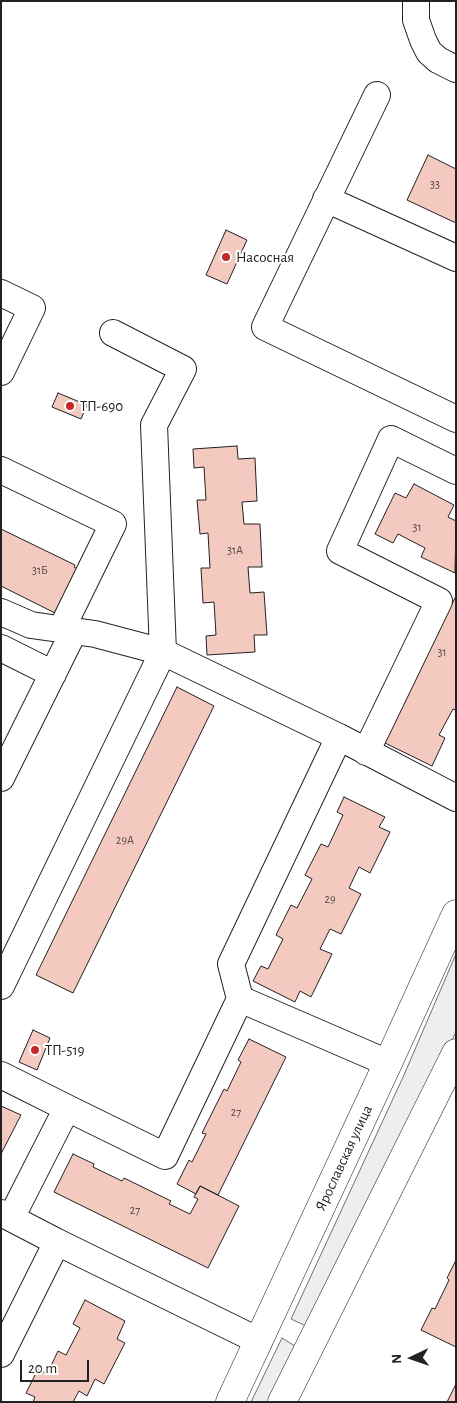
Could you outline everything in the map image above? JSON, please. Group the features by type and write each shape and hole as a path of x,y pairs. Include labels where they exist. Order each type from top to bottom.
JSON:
{"main road":[{"name":"Ярославская улица","path":"230,1402 456,914"},
{"path":"282,1402 456,1053"}],"lane":[{"path":"416,1 416,20 429,52 438,60 456,69"},
{"path":"376,95 265,327 456,419"},
{"path":"326,200 456,258"},
{"path":"1,293 32,308 1,372"},
{"path":"1,986 163,652 154,425 182,368 113,333"},
{"path":"366,752 439,601 340,551 391,439 456,471"},
{"path":"1,470 113,524 67,631 53,674 1,778"},
{"path":"1,612 31,625 95,634 163,652 339,737 456,798"},
{"path":"1,648 53,674"},
{"path":"1,1075 165,1156 240,998 231,964 339,737"},
{"path":"240,998 388,1063"},
{"path":"67,1108 6,1216 259,1341"},
{"path":"1,1354 57,1242"}],"shaded area":[{"path":"456,954 456,1032 306,1326 291,1319 404,1075"},
{"path":"282,1338 298,1348 272,1402 251,1402"}],"building":[{"path":"428,155 456,169 456,223 407,200"},
{"name":"Насосная","path":"226,230 247,240 227,284 206,275"},
{"name":"ТП-690","path":"58,393 87,405 81,419 52,407"},
{"path":"237,446 238,459 255,458 257,501 242,502 244,524 260,524 262,567 248,567 250,593 264,592 267,635 254,635 255,652 207,655 206,636 216,635 214,602 203,603 201,568 210,568 208,533 200,534 197,500 206,500 204,467 194,468 193,449"},
{"path":"414,484 454,505 448,517 456,521 455,573 421,557 425,548 398,534 393,543 375,534 395,493 406,498"},
{"path":"1,529 75,565 74,567 85,573 63,617 1,586"},
{"path":"456,596 456,710 453,709 439,735 445,738 432,766 383,742"},
{"path":"177,687 214,706 73,993 36,975"},
{"path":"344,797 385,817 379,827 390,832 370,873 359,867 349,888 361,894 341,934 330,929 320,949 332,954 311,997 300,991 295,1002 253,981 261,966 268,969 283,939 276,935 291,905 297,908 312,879 305,875 321,844 328,847 343,815 337,812"},
{"name":"ТП-519","path":"33,1030 50,1038 37,1070 19,1062"},
{"path":"249,1039 286,1057 218,1195 200,1186 196,1194 177,1184 189,1160 192,1162 206,1134 202,1133 224,1089 227,1091 241,1062 238,1060"},
{"path":"1,1106 21,1115 1,1154"},
{"path":"73,1154 94,1164 93,1167 122,1181 124,1178 171,1201 169,1204 190,1214 198,1199 194,1197 200,1186 239,1206 208,1268 54,1192"},
{"path":"456,1260 456,1347 421,1330 432,1308 435,1309"},
{"path":"85,1300 125,1321 117,1339 125,1343 104,1384 95,1379 87,1396 79,1391 73,1402 33,1402 35,1397 26,1393 38,1369 47,1374 58,1351 66,1355 80,1328 73,1324"},
{"path":"456,1384 456,1402 447,1402"}],"place":[{"name":"Насосная","path":"226,257"},
{"name":"ТП-690","path":"70,406"},
{"name":"ТП-519","path":"35,1050"}]}
